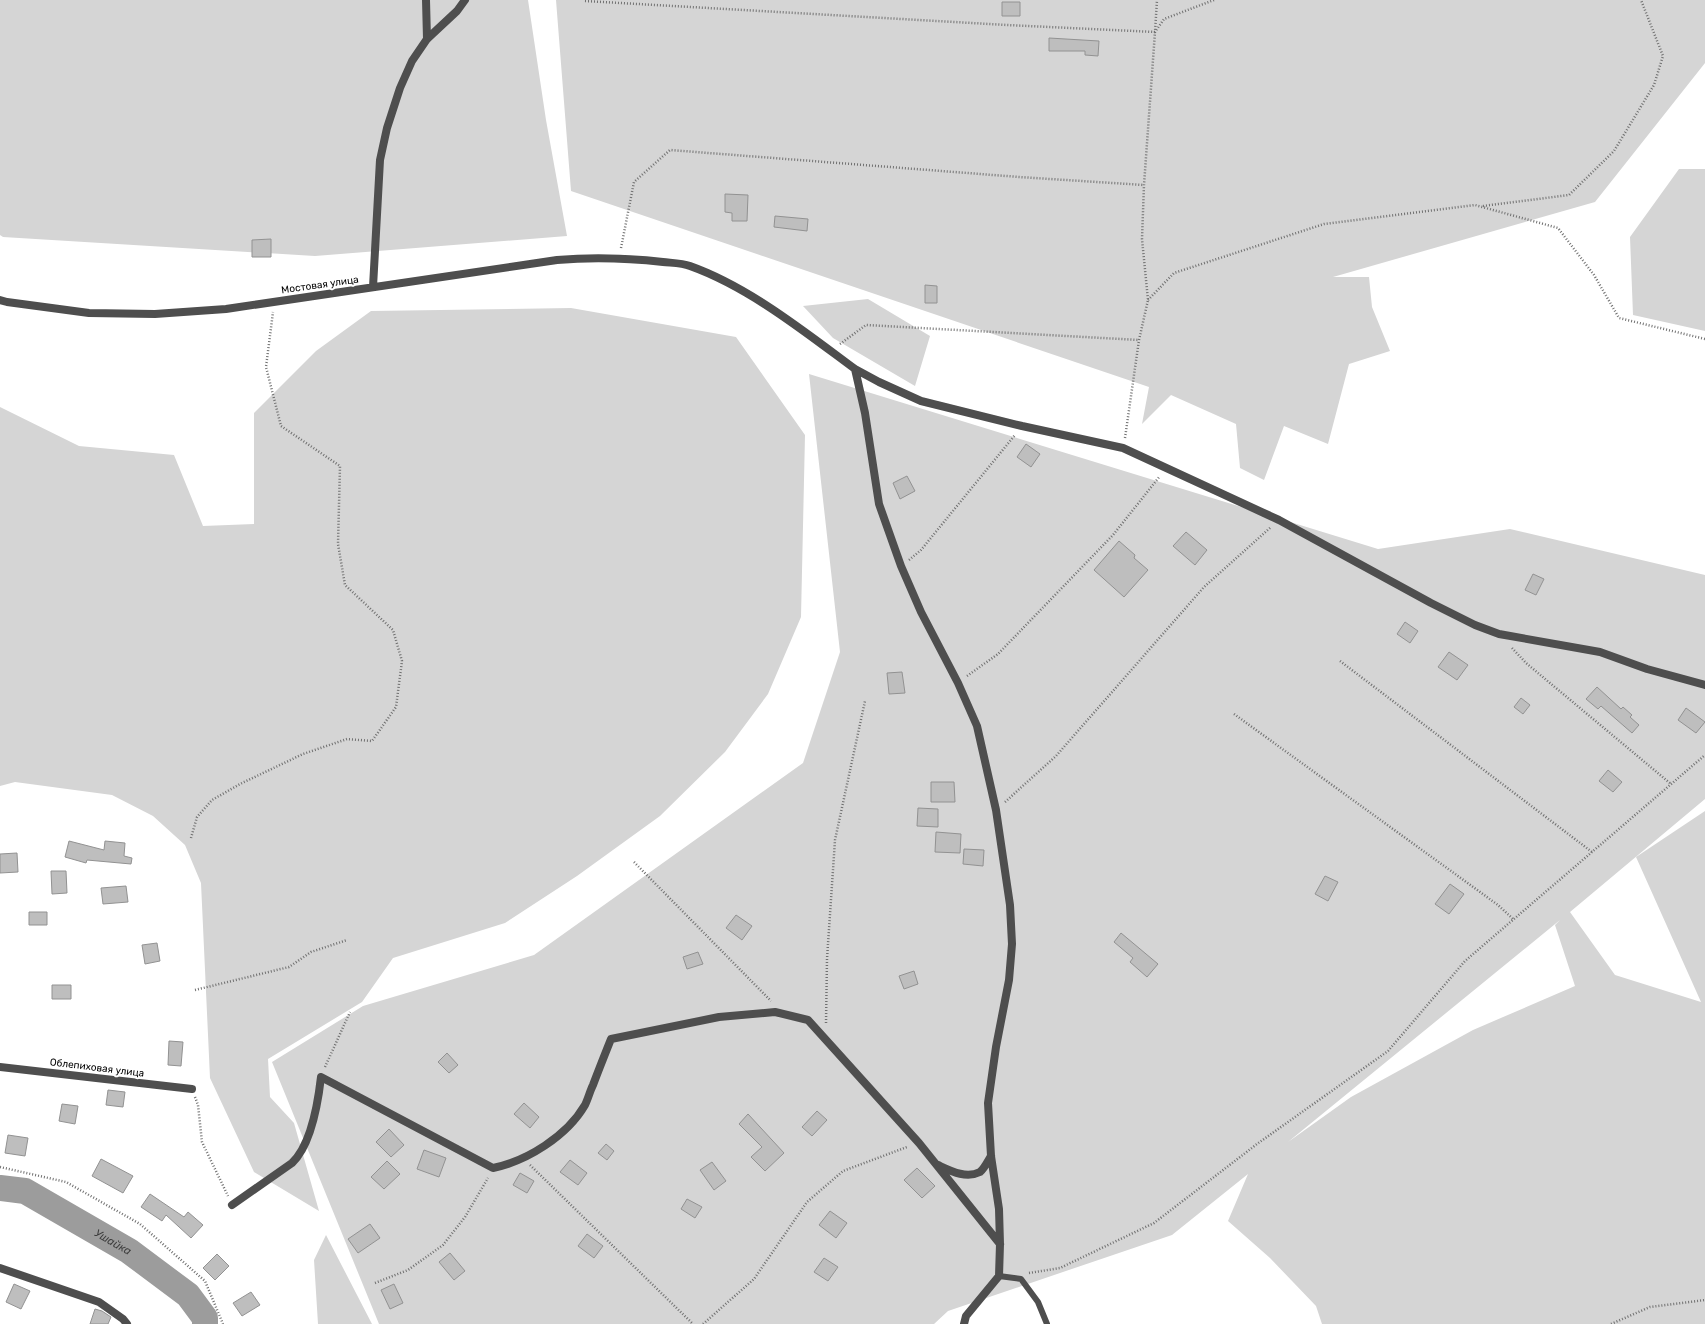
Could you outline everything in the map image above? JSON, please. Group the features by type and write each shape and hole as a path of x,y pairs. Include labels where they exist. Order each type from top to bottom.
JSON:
{"street":[{"path":"426,0 428,39"},
{"path":"373,287 380,160 387,128 400,88 412,61 428,39 457,11 465,0"},
{"name":"Мостовая улица","path":"0,300 89,313 156,314 226,309 557,260 620,258 643,259 689,265 740,289 855,368 879,382 921,401 1022,426 1123,448 1279,520 1431,603 1476,625 1499,634 1600,652 1647,669 1705,685"},
{"path":"855,368 866,413 879,504 901,566 921,612 958,683 977,726 996,810 1010,905 1012,944 1009,980 996,1047 988,1103 991,1156 998,1209 1000,1244 999,1276 966,1316 964,1324"},
{"path":"232,1205 300,1156 318,1106 321,1077 493,1168 523,1159 542,1147 568,1126 584,1105 611,1039 719,1017 775,1012 808,1020 919,1143 1000,1244"},
{"name":"Облепиховая улица","path":"0,1066 192,1090"},
{"path":"936,1163 958,1174 970,1175 981,1171 991,1156"},
{"path":"0,1268 99,1302 123,1319 127,1324"}],"lane":[{"path":"999,1276 1021,1279 1038,1302 1047,1324"}],"path":[{"path":"585,0 1007,25 1155,32"},
{"path":"1123,448 1139,340 1148,300 1142,239 1144,185 1157,0"},
{"path":"1155,32 1164,19 1214,0"},
{"path":"1481,206 1569,195 1614,151 1654,85 1662,56 1640,0"},
{"path":"620,258 634,182 670,150 1019,177 1144,185"},
{"path":"1148,300 1174,273 1324,224 1476,205 1558,228 1594,275 1619,318 1705,339"},
{"path":"191,838 197,818 212,800 240,784 303,754 347,739 372,741 396,707 402,661 392,630 345,585 338,544 340,466 281,426 266,368 274,302"},
{"path":"830,350 866,325 1139,340"},
{"path":"901,566 921,550 1022,426"},
{"path":"958,683 998,654 1113,535 1166,468"},
{"path":"996,810 1056,756 1204,586 1279,520"},
{"path":"1499,634 1526,663 1671,784"},
{"path":"1340,661 1592,852"},
{"path":"826,1040 827,959 835,840 865,701"},
{"path":"1234,714 1492,900 1513,919"},
{"path":"1024,1274 1060,1268 1154,1223 1257,1144 1388,1051 1465,961 1705,755"},
{"path":"634,862 783,1014"},
{"path":"195,990 289,966 311,952 347,940"},
{"path":"321,1077 350,1012"},
{"path":"192,1090 198,1105 202,1142 232,1205"},
{"path":"703,1324 754,1279 807,1202 843,1171 919,1143"},
{"path":"523,1159 692,1324"},
{"path":"0,1167 66,1182 140,1224 205,1281 223,1324"},
{"path":"375,1283 408,1270 443,1244 466,1217 493,1168"},
{"path":"1611,1324 1650,1307 1705,1300"}],"shaded area":[{"path":"0,0 528,0 546,120 567,236 315,256 3,237 0,235"},
{"path":"556,0 1705,0 1705,63 1595,202 1333,277 1369,277 1372,307 1390,351 1349,364 1328,444 1284,426 1264,480 1240,468 1236,424 1171,395 1142,424 1149,387 571,191"},
{"path":"1679,169 1705,169 1705,331 1633,315 1630,237"},
{"path":"868,299 930,336 915,386 833,338 803,306"},
{"path":"571,308 736,337 805,435 801,617 768,694 725,752 660,816 577,876 505,923 393,958 362,1002 268,1059 270,1097 294,1123 319,1211 254,1172 210,1078 201,883 185,845 153,816 112,795 15,782 0,786 0,407 79,446 174,455 203,526 254,524 254,413 316,351 371,311"},
{"path":"809,374 1378,549 1510,529 1705,575 1705,799 1570,912 1615,975 1701,1002 1636,857 1705,811 1705,1324 1322,1324 1316,1306 1270,1258 1228,1221 1248,1174 1172,1235 948,1311 934,1324 379,1324 272,1062 363,1006 534,955 803,763 840,652","holes":["1560,920 1555,925 1575,986 1473,1030 1351,1097 1288,1142"]},
{"path":"326,1235 372,1324 318,1324 314,1260"}],"building":[{"path":"1002,2 1020,2 1020,16 1002,16"},
{"path":"1049,38 1099,41 1098,56 1085,55 1085,51 1049,51"},
{"path":"725,194 748,195 747,221 732,221 732,213 725,212"},
{"path":"775,216 808,219 807,231 774,227"},
{"path":"271,239 271,257 252,257 252,240"},
{"path":"925,285 937,286 937,303 925,303"},
{"path":"1026,444 1040,454 1031,467 1017,457"},
{"path":"907,476 915,491 900,499 893,483"},
{"path":"1186,532 1207,550 1195,565 1173,546"},
{"path":"1119,541 1135,555 1134,558 1148,570 1124,597 1094,570"},
{"path":"1533,574 1544,579 1536,595 1525,590"},
{"path":"1405,622 1418,631 1410,643 1397,634"},
{"path":"1449,652 1468,665 1457,680 1438,667"},
{"path":"902,672 905,693 889,694 887,673"},
{"path":"1597,687 1621,709 1623,707 1632,715 1630,717 1639,725 1632,733 1601,706 1598,709 1586,699"},
{"path":"1521,698 1530,705 1523,714 1514,707"},
{"path":"1686,708 1705,722 1696,733 1678,720"},
{"path":"1608,770 1622,782 1613,792 1599,781"},
{"path":"931,782 954,782 955,802 931,802"},
{"path":"918,808 938,809 938,827 917,826"},
{"path":"936,832 961,834 960,853 935,852"},
{"path":"69,841 104,850 105,841 125,843 124,856 132,858 131,864 87,860 86,863 65,857"},
{"path":"964,849 984,850 983,866 963,864"},
{"path":"17,853 18,872 0,873 0,854"},
{"path":"51,871 66,871 67,893 52,894"},
{"path":"1325,876 1338,882 1328,901 1315,894"},
{"path":"1450,884 1464,894 1449,914 1435,904"},
{"path":"126,886 128,902 103,904 101,888"},
{"path":"29,912 47,912 47,925 29,925"},
{"path":"736,915 752,926 742,940 726,928"},
{"path":"1121,933 1158,964 1147,977 1130,962 1133,958 1114,942"},
{"path":"157,943 160,961 145,964 142,945"},
{"path":"698,952 703,964 687,969 683,957"},
{"path":"914,971 918,984 904,989 899,976"},
{"path":"52,985 71,985 71,999 52,999"},
{"path":"169,1041 183,1042 181,1066 168,1065"},
{"path":"447,1053 458,1065 449,1073 438,1062"},
{"path":"108,1090 125,1092 123,1107 106,1105"},
{"path":"524,1103 539,1117 530,1128 514,1114"},
{"path":"62,1104 78,1106 75,1124 59,1121"},
{"path":"817,1111 827,1120 812,1136 802,1127"},
{"path":"748,1114 784,1153 765,1171 751,1157 762,1147 739,1124"},
{"path":"389,1129 404,1145 391,1157 376,1142"},
{"path":"8,1135 28,1138 25,1156 5,1153"},
{"path":"606,1144 614,1151 607,1160 598,1153"},
{"path":"424,1150 446,1158 439,1177 417,1169"},
{"path":"101,1159 133,1176 123,1193 92,1176"},
{"path":"570,1160 587,1173 578,1185 560,1172"},
{"path":"387,1161 400,1174 384,1189 371,1177"},
{"path":"712,1162 726,1181 714,1190 700,1170"},
{"path":"917,1168 935,1186 922,1198 904,1180"},
{"path":"520,1173 534,1181 527,1193 513,1185"},
{"path":"150,1194 184,1217 188,1212 203,1225 191,1238 166,1215 162,1221 141,1207"},
{"path":"687,1199 702,1207 695,1218 681,1209"},
{"path":"830,1211 847,1223 836,1238 819,1225"},
{"path":"370,1224 380,1238 358,1253 348,1239"},
{"path":"587,1234 603,1246 594,1258 578,1246"},
{"path":"450,1253 465,1271 454,1280 439,1262"},
{"path":"217,1254 229,1266 215,1280 203,1268"},
{"path":"824,1258 838,1267 828,1281 814,1272"},
{"path":"14,1284 30,1291 21,1309 6,1302"},
{"path":"394,1284 403,1303 390,1309 381,1290"},
{"path":"251,1292 260,1305 242,1316 233,1303"},
{"path":"95,1309 102,1311 111,1317 108,1324 90,1324"}],"waterway":[{"name":"Ушайка","path":"0,1188 25,1191 129,1251 188,1295 205,1318 205,1324"}]}
